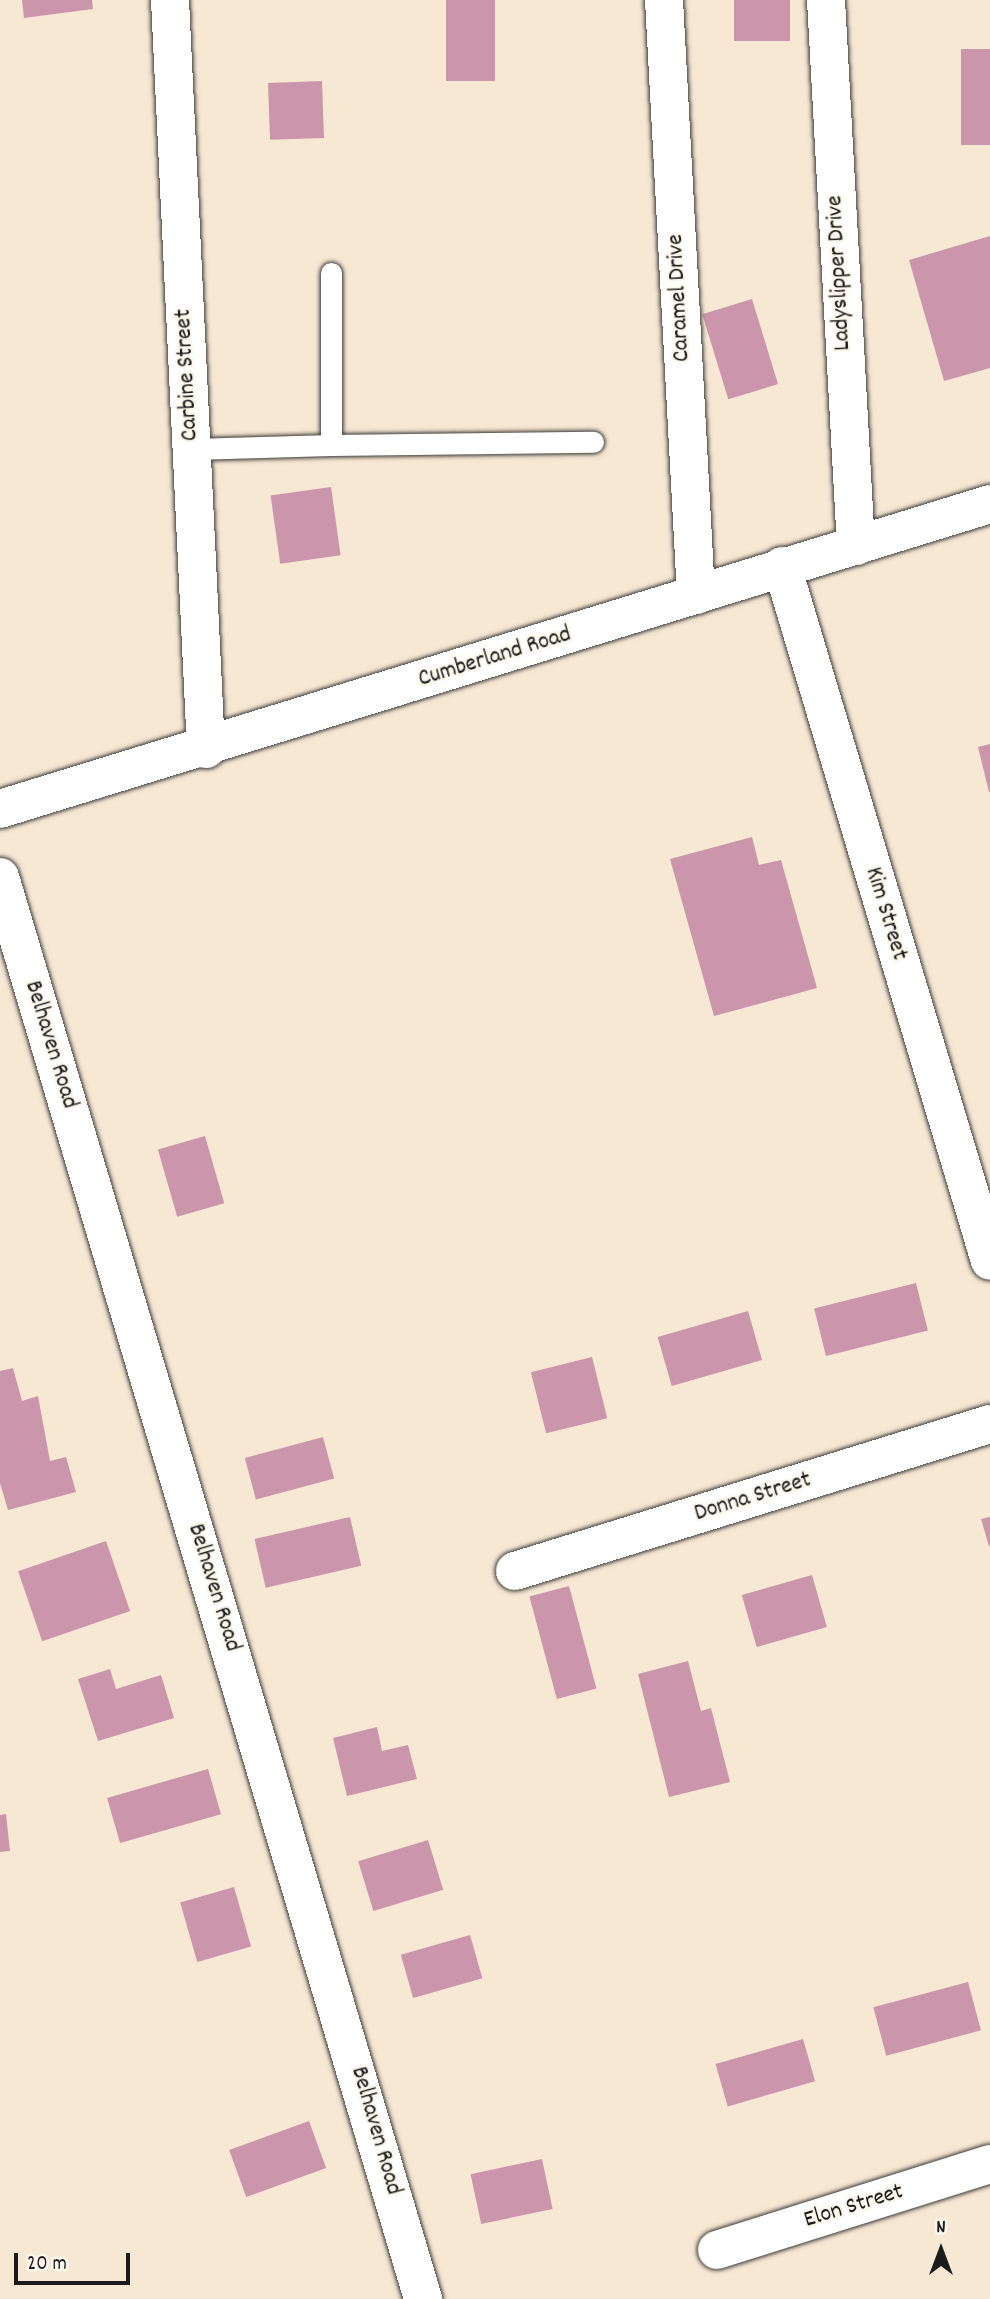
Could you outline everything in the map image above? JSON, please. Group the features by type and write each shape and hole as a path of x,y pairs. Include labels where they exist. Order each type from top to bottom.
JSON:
{"street":[{"name":"Carbine Street","path":"170,0 206,749"},
{"name":"Caramel Drive","path":"664,0 696,595"},
{"name":"Ladyslipper Drive","path":"825,0 856,546"},
{"name":"Cumberland Road","path":"0,809 206,749 782,566 990,504"},
{"name":"Kim Street","path":"782,566 990,1261"},
{"name":"Belhaven Road","path":"0,877 423,2299"},
{"name":"Donna Street","path":"515,1571 990,1424"},
{"name":"Elon Street","path":"717,2250 990,2164"}],"lane":[{"path":"331,273 331,445"},
{"path":"192,450 331,445 593,442"}],"building":[{"path":"22,0 92,0 93,9 24,18"},
{"path":"446,0 495,0 495,81 446,81"},
{"path":"734,0 790,0 790,41 734,41"},
{"path":"961,49 990,49 990,145 961,145"},
{"path":"322,81 324,138 270,140 268,83"},
{"path":"990,236 990,368 944,381 909,260"},
{"path":"752,299 778,384 728,399 702,314"},
{"path":"331,487 341,555 280,564 271,495"},
{"path":"990,744 990,792 989,792 978,747"},
{"path":"752,837 759,865 781,860 817,988 714,1016 670,859"},
{"path":"205,1136 224,1203 177,1217 158,1150"},
{"path":"916,1283 928,1331 826,1356 814,1308"},
{"path":"748,1311 762,1360 672,1386 658,1337"},
{"path":"592,1357 607,1418 546,1433 531,1372"},
{"path":"13,1368 22,1401 38,1396 50,1461 66,1457 76,1492 8,1510 0,1483 0,1371"},
{"path":"323,1437 334,1479 256,1499 245,1458"},
{"path":"350,1517 361,1566 266,1588 255,1539"},
{"path":"990,1517 990,1546 989,1546 981,1519"},
{"path":"106,1541 130,1611 42,1641 18,1571"},
{"path":"812,1575 827,1627 757,1647 742,1595"},
{"path":"569,1586 596,1688 557,1699 529,1597"},
{"path":"688,1661 701,1711 711,1708 730,1782 669,1797 638,1674"},
{"path":"110,1669 116,1689 161,1675 174,1718 98,1741 78,1679"},
{"path":"377,1727 382,1751 408,1745 417,1779 347,1796 333,1738"},
{"path":"208,1769 221,1814 120,1843 107,1798"},
{"path":"6,1814 10,1851 0,1852 0,1815"},
{"path":"428,1840 443,1890 373,1911 358,1861"},
{"path":"234,1887 251,1947 197,1962 180,1902"},
{"path":"470,1935 482,1978 413,1998 401,1955"},
{"path":"968,1982 981,2030 886,2056 873,2007"},
{"path":"803,2039 815,2081 728,2106 716,2064"},
{"path":"309,2121 326,2168 246,2197 229,2150"},
{"path":"542,2159 553,2209 481,2224 471,2174"}]}
